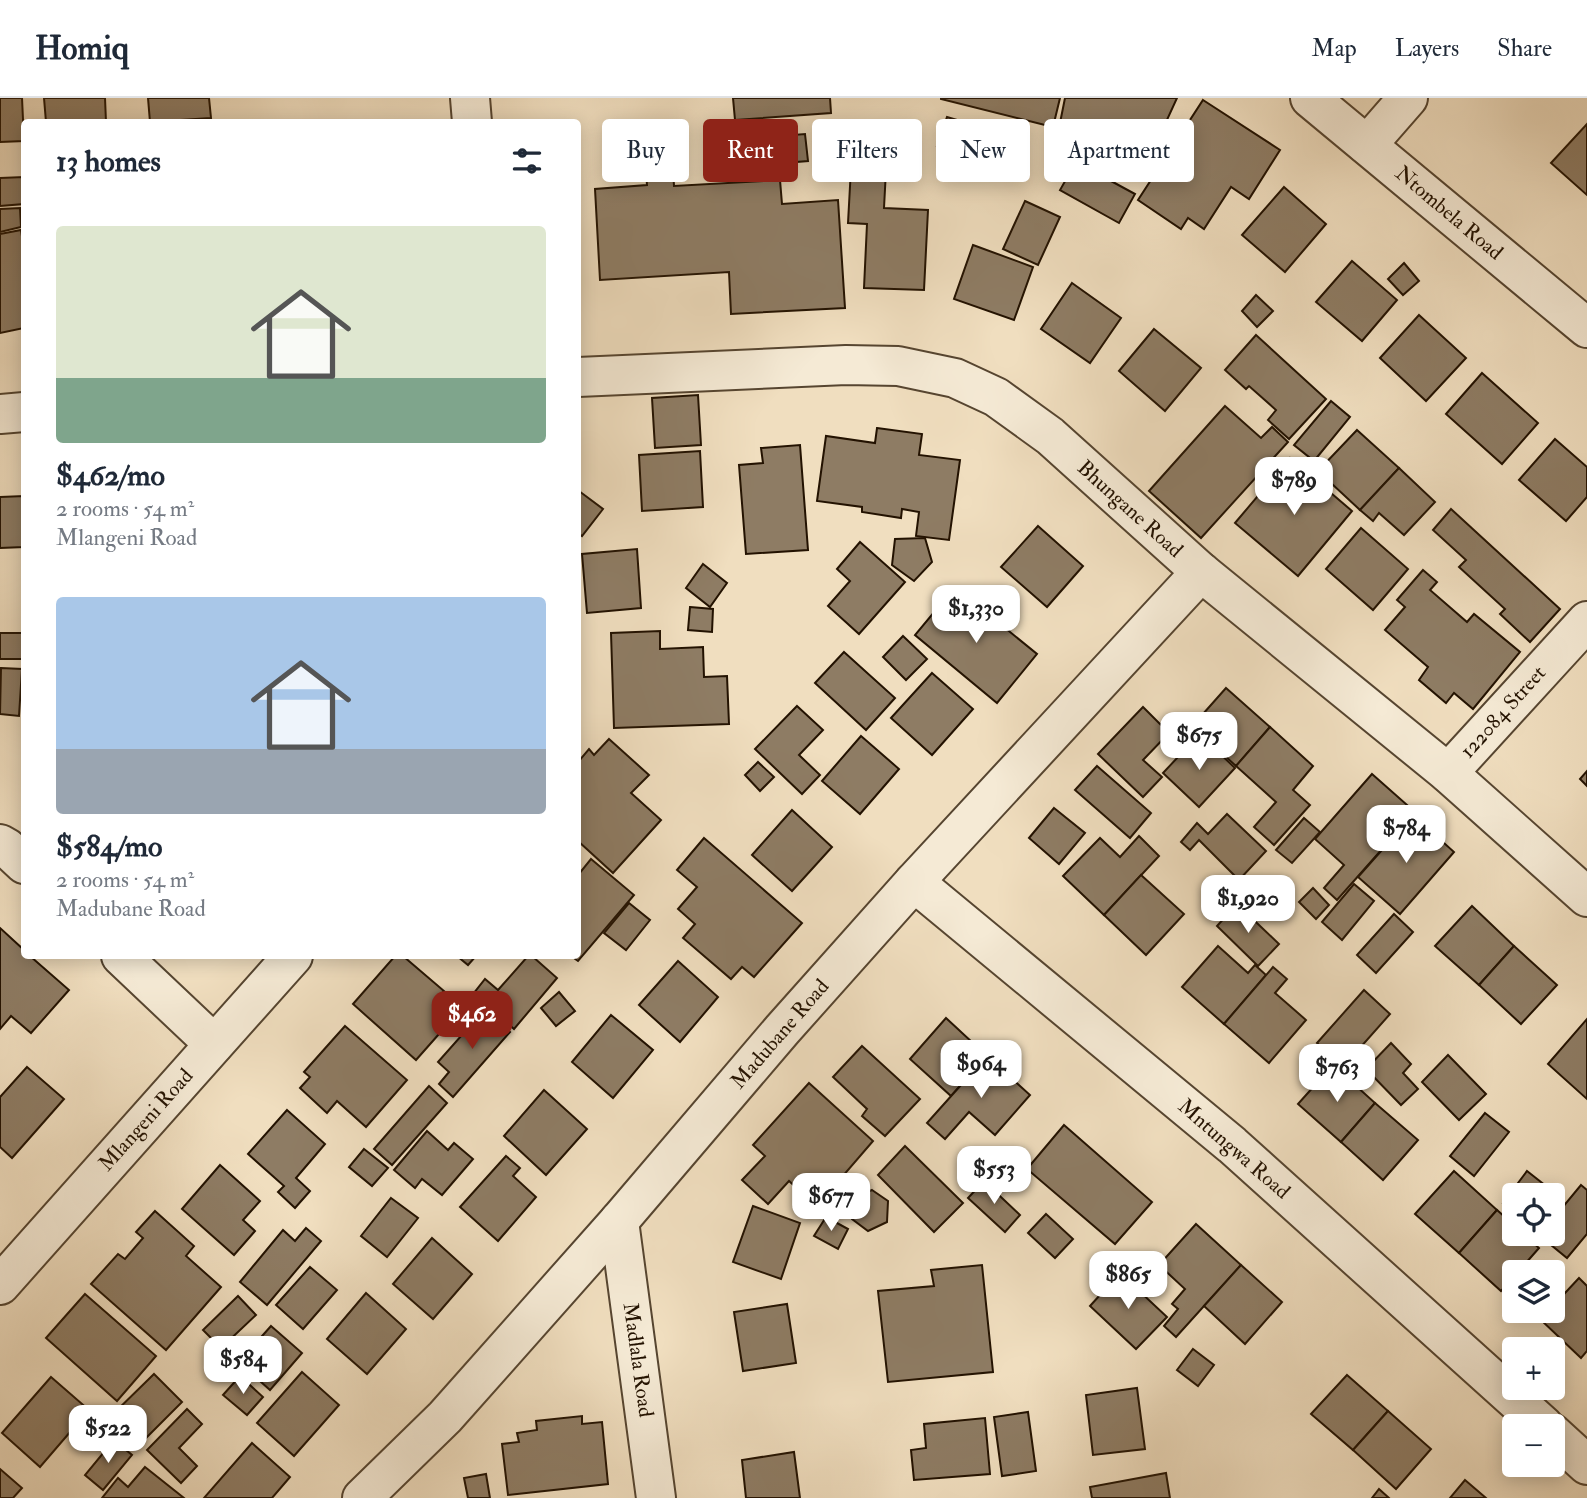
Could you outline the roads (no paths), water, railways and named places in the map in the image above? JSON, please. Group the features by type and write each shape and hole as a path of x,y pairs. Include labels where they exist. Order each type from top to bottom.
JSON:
{"street":[{"path":"470,98 472,119"},
{"name":"Ntombela Road","path":"1310,98 1587,328"},
{"path":"1367,145 1408,98"},
{"name":"Bhungane Road","path":"581,377 846,365 898,366 955,378 996,397 1050,436 1201,572 1448,773 1587,897"},
{"path":"0,414 21,412"},
{"name":"Madubane Road","path":"362,1498 445,1418 914,882 1201,572"},
{"name":"122084 Street","path":"1448,773 1587,621"},
{"path":"0,844 21,861"},
{"name":"Mntungwa Road","path":"914,882 1232,1144 1531,1414"},
{"path":"124,959 214,1044"},
{"name":"Mlangeni Road","path":"0,1285 290,959"},
{"name":"Madlala Road","path":"619,1221 656,1498"},
{"path":"1565,1445 1587,1465"}]}
